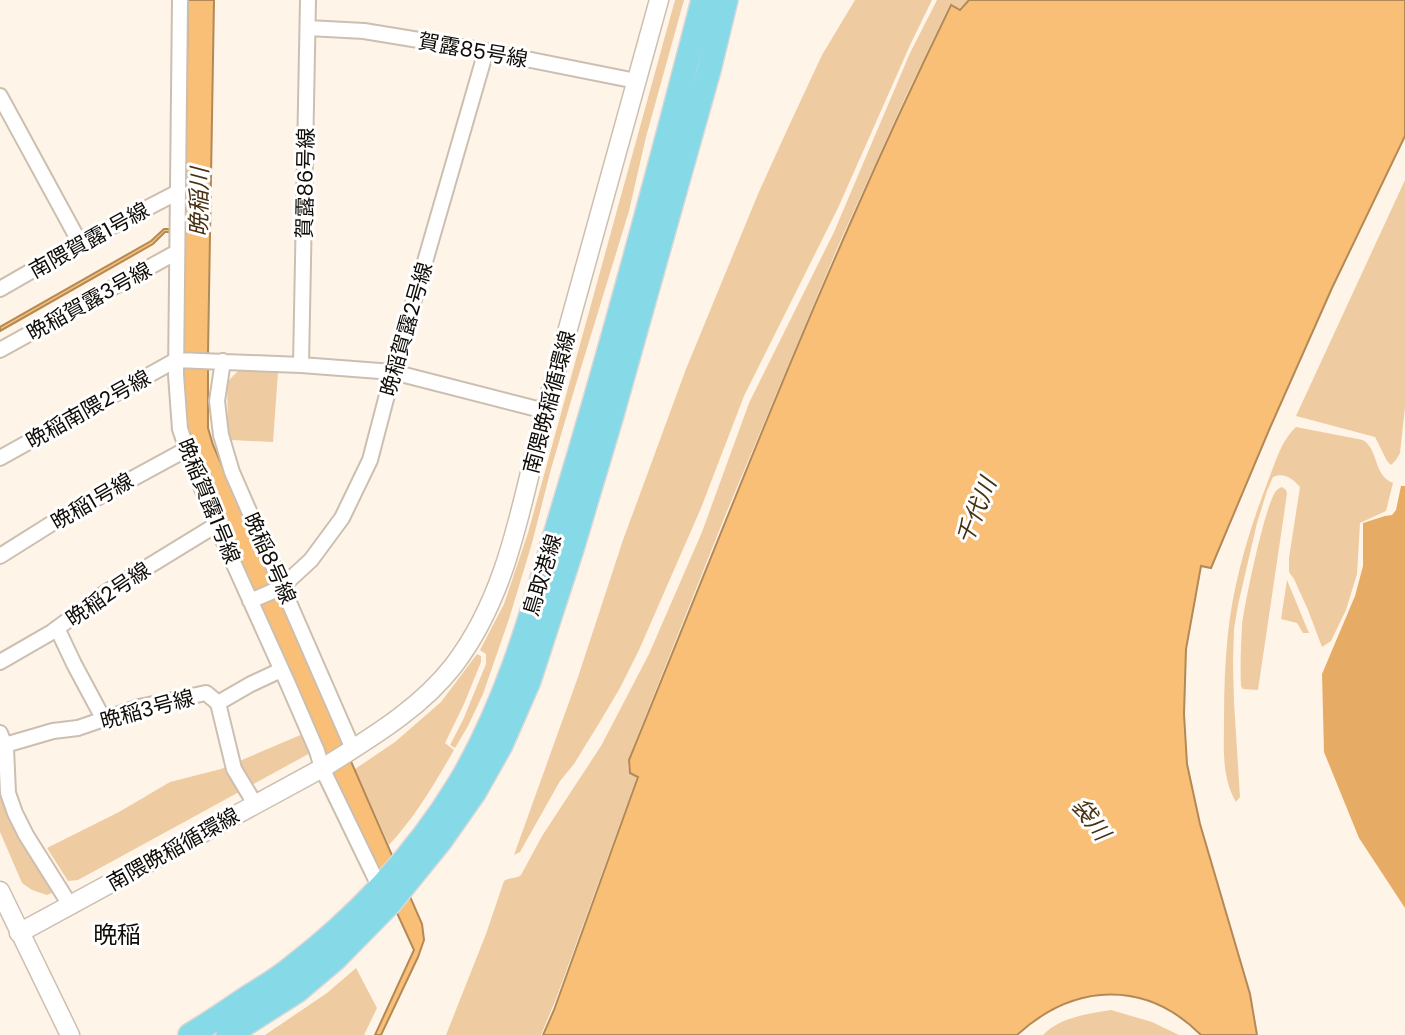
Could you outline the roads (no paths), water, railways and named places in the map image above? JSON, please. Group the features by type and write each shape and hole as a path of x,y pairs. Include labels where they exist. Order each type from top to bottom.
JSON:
{"main road":[{"name":"鳥取港線","path":"403,874 425,833 459,784 503,695 583,443 703,0"},
{"name":"鳥取港線","path":"190,1035 289,971 384,892 474,793 501,746 529,681 572,549 709,70 726,0"},
{"name":"鳥取港線","path":"228,1035 297,991 336,958 384,892"}],"street":[{"name":"晩稲賀露1号線","path":"180,0 176,385 180,429 216,525 252,600 324,767 384,892"},
{"name":"賀露86号線","path":"300,365 308,0"},
{"name":"南隈晩稲循環線","path":"19,933 352,750 418,703 454,666 486,614 506,565 545,411 659,0"},
{"name":"賀露85号線","path":"308,28 364,31 486,51 636,81"},
{"name":"晩稲賀露2号線","path":"252,600 281,587 311,560 342,518 370,460 486,51"},
{"path":"0,96 80,243"},
{"name":"南隈賀露1号線","path":"0,289 80,243 178,192"},
{"name":"晩稲賀露3号線","path":"0,350 177,252"},
{"path":"178,360 393,372 545,411"},
{"name":"晩稲南隈2号線","path":"0,458 178,360"},
{"name":"晩稲8号線","path":"217,361 217,401 221,435 232,472 352,750"},
{"name":"晩稲1号線","path":"0,556 62,517 187,449"},
{"name":"晩稲2号線","path":"0,662 216,525"},
{"path":"57,628 104,720"},
{"name":"晩稲3号線","path":"2,739 78,728 131,710 195,694 206,693 218,703 281,670"},
{"path":"218,703 234,769 255,804"},
{"path":"2,739 8,793 15,813 70,905"},
{"path":"0,891 70,1035"}],"water":[{"name":"晩稲川","path":"188,0 214,0 208,428 213,445 422,924 424,940 418,957 381,1035 375,1035 414,950 218,516 186,432 182,382"},
{"path":"969,0 1405,0 1405,136 1332,288 1211,568 1201,566 1186,649 1184,714 1187,764 1200,824 1250,994 1257,1035 1201,1035 1157,1004 1109,994 1086,997 1062,1005 1017,1035 543,1035 638,777 630,773 629,760 767,420 865,190 938,31 951,5 960,10"},
{"path":"164,229 169,229 170,232 165,232 153,244 0,331 0,327 151,241"}],"district":[{"name":"晩稲","path":"117,934"}],"water label":[{"name":"千代川","path":"976,511"},
{"name":"袋川","path":"1091,819"}]}
